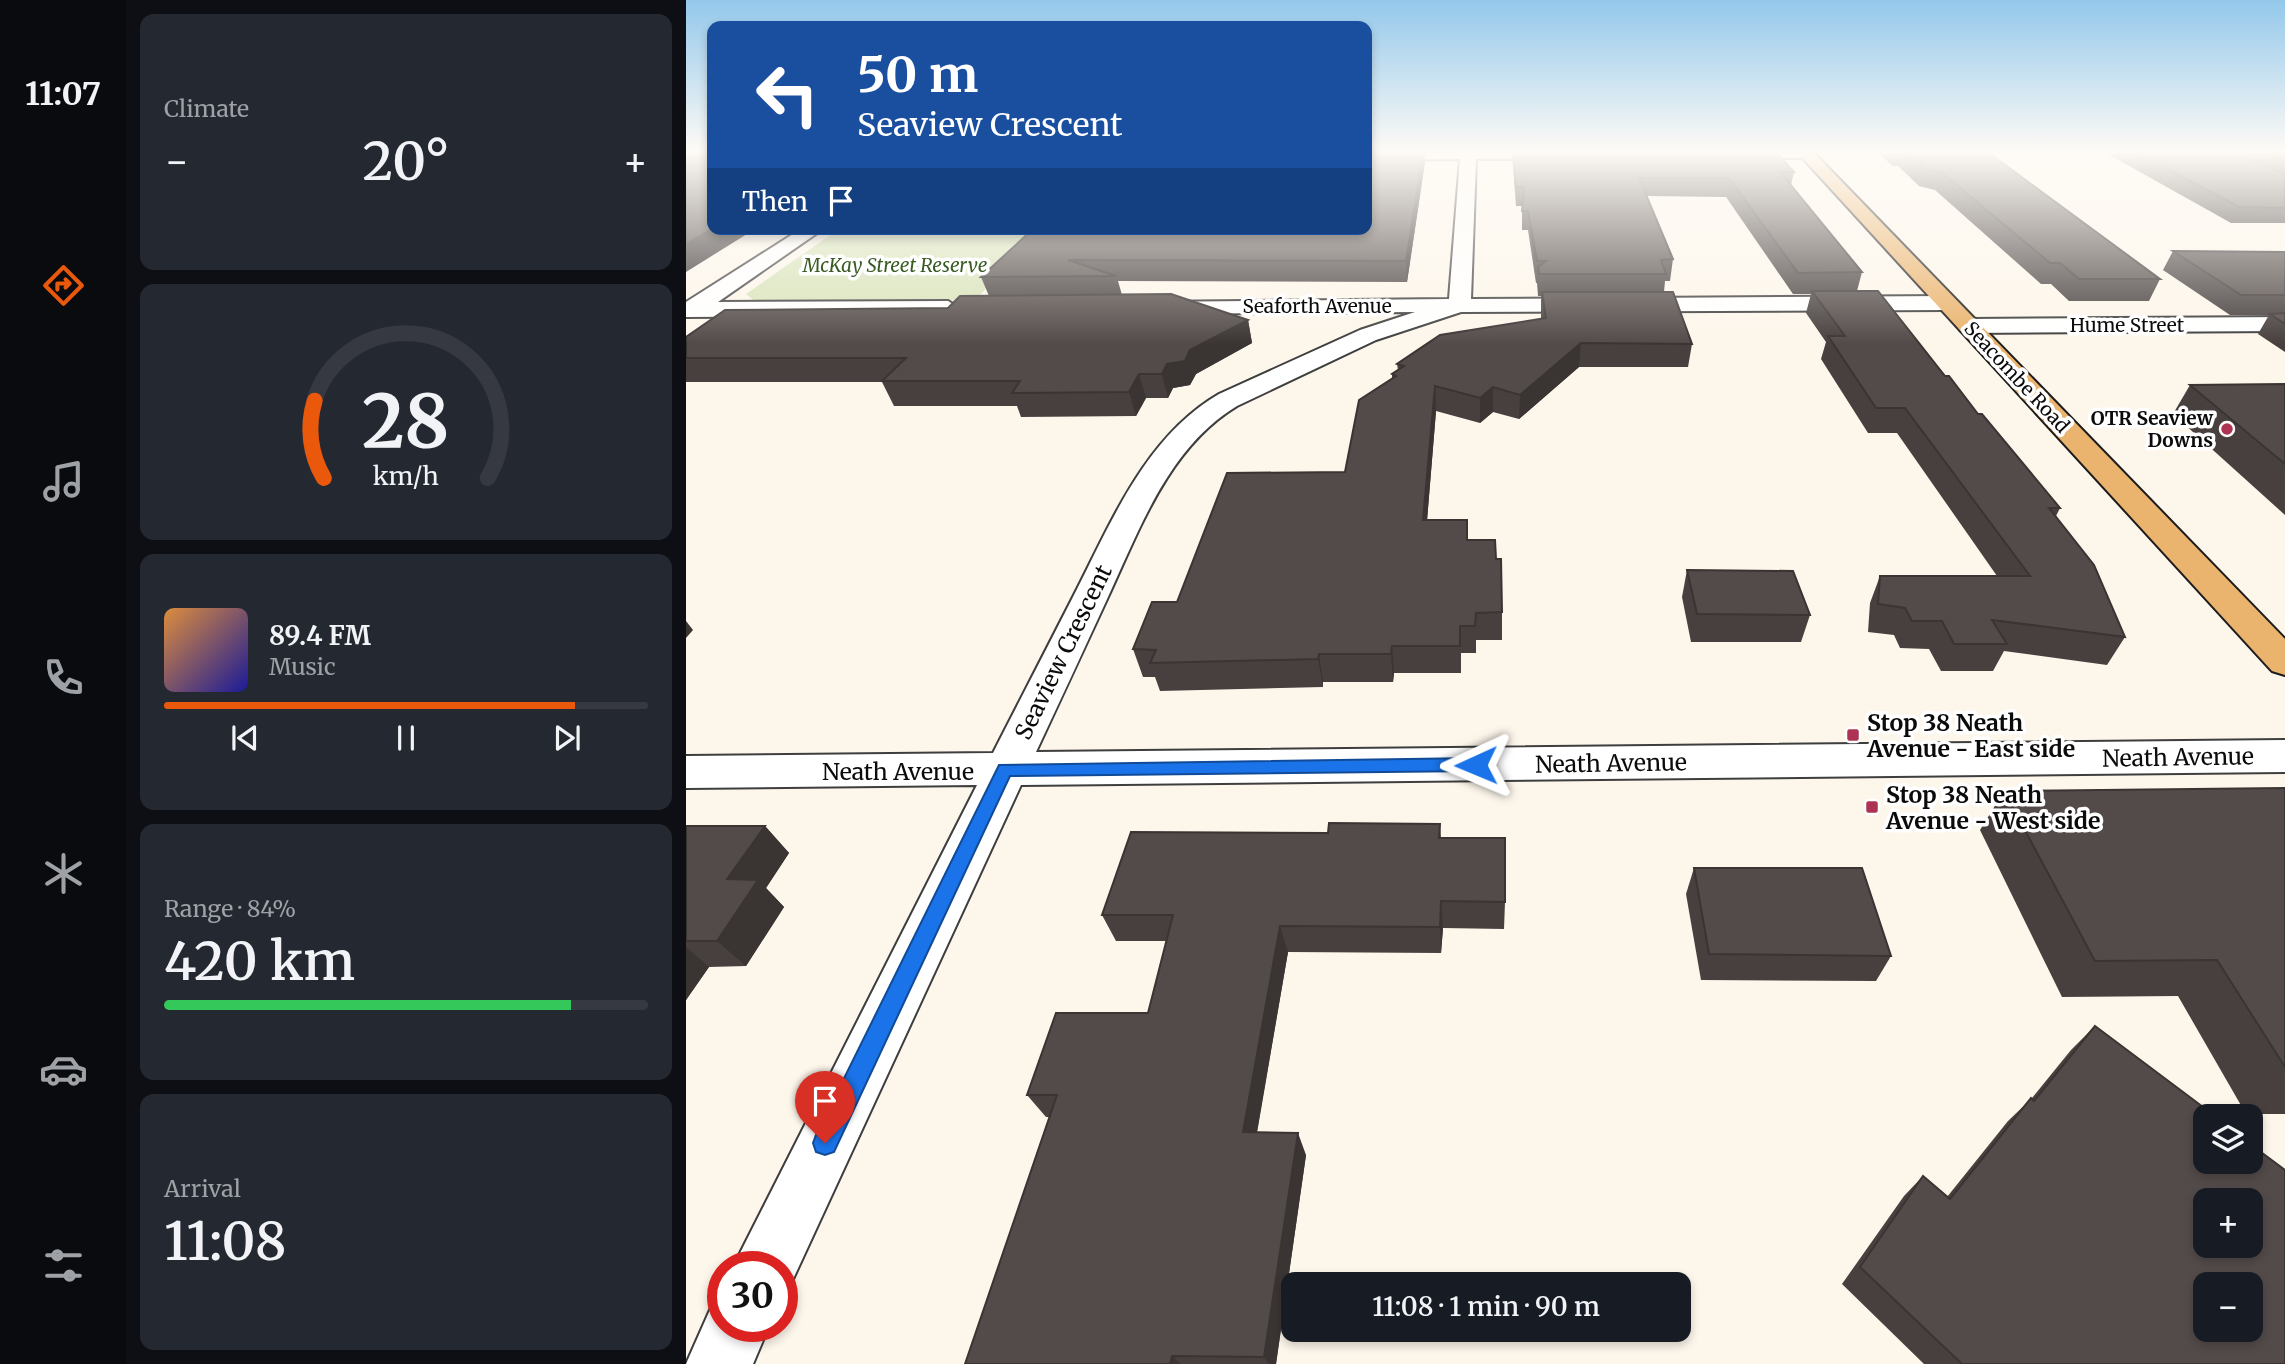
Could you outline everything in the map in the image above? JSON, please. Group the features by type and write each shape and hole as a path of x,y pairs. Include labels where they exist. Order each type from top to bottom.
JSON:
{"main road":[{"name":"Seacombe Road","path":"1866,217 2285,662"}],"street":[{"path":"1460,306 1465,217"},
{"path":"688,311 805,235"},
{"name":"Seaforth Avenue","path":"1139,307 1947,303"},
{"name":"Seaview Crescent","path":"773,1251 1144,486 1192,427 1228,400 1368,335 1460,306"},
{"path":"688,311 971,308"},
{"name":"Hume Street","path":"1969,326 2285,324"},
{"name":"Neath Avenue","path":"686,772 2285,756"},
{"path":"718,1364 728,1342"}],"green space":[{"name":"McKay Street Reserve","path":"830,235 1037,235 975,300 756,302 746,294"}],"building":[{"path":"686,217 707,217 707,232 686,244"},
{"path":"1372,217 1413,217 1406,261 1068,260 1116,276 981,277 1026,235 1372,235"},
{"path":"1529,217 1655,217 1673,259 1661,260 1666,274 1539,274 1538,267 1546,261 1537,261"},
{"path":"1757,217 1817,217 1862,272 1798,273"},
{"path":"1994,217 2075,217 2160,279 2079,279 2060,263 2050,263"},
{"path":"2173,251 2285,252 2285,295 2241,295"},
{"path":"1812,291 1878,291 1945,376 1949,376 1978,414 1982,414 2060,508 2049,508 2094,565 2125,637 1992,620 2007,644 1954,644 1942,621 1912,621 1905,608 1878,604 1880,576 2030,576 1905,408 1876,408 1828,336 1845,336"},
{"path":"1542,292 1673,292 1692,344 1581,343 1520,395 1493,387 1480,398 1435,386 1423,520 1467,520 1467,540 1495,540 1496,559 1501,559 1502,612 1476,613 1475,626 1460,626 1460,646 1392,646 1391,654 1319,654 1318,659 1150,663 1156,650 1133,649 1152,602 1177,602 1227,473 1345,472 1359,400 1396,376 1392,374 1404,366 1397,364 1440,335 1546,318"},
{"path":"1171,294 1248,320 1190,350 1185,361 1167,364 1162,374 1139,374 1129,392 1012,393 1020,381 882,381 906,358 686,358 686,337 725,310 948,308 960,296"},
{"path":"2285,313 2285,324 2270,314"},
{"path":"2285,384 2285,464 2190,385"},
{"path":"1687,570 1793,571 1810,615 1697,614"},
{"path":"2285,788 2285,1067 2217,960 2095,961 2004,791"},
{"path":"1329,823 1440,824 1439,838 1505,838 1505,902 1441,901 1440,927 1280,926 1243,1132 1298,1133 1264,1357 1172,1356 1170,1364 965,1364 1057,1095 1027,1095 1056,1013 1148,1013 1173,915 1102,915 1131,832 1328,833"},
{"path":"686,826 765,826 727,879 758,880 717,941 686,941"},
{"path":"1694,868 1862,868 1891,956 1709,954"},
{"path":"2095,1026 2199,1104 2193,1104 2193,1174 2263,1174 2263,1154 2285,1170 2285,1364 1962,1364 1860,1267 1923,1176 1950,1199 2031,1098 2034,1101"}],"place":[{"name":"OTR Seaview Downs","path":"2227,429"},
{"name":"Stop 38 Neath Avenue - East side","path":"1853,735"},
{"name":"Stop 38 Neath Avenue - West side","path":"1872,807"}],"route":[{"path":"825,1143 1005,770 1476,765"}]}
